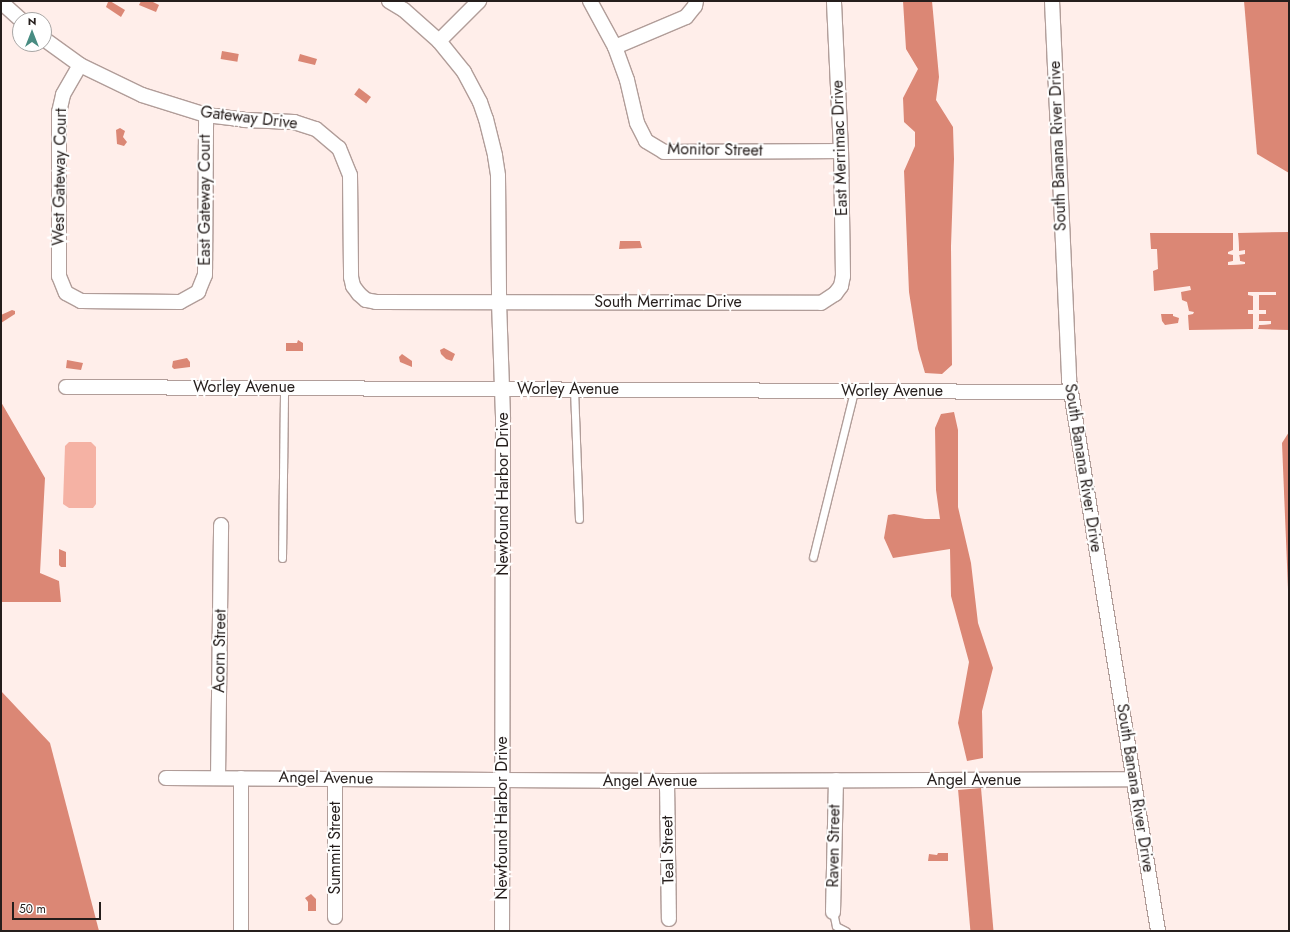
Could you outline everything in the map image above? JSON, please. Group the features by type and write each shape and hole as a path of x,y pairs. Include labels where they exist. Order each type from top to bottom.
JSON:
{"street":[{"name":"Newfound Harbor Drive","path":"389,1 404,10 439,41 473,87 480,102 491,137 498,176 499,302 502,389 502,931"},
{"path":"439,41 479,1"},
{"name":"Monitor Street","path":"590,1 615,47 627,80 637,123 646,141 664,152 841,151"},
{"path":"615,47 686,17 696,6 696,1"},
{"name":"East Merrimac Drive","path":"834,1 841,151 843,276 841,286 835,294"},
{"name":"South Banana River Drive","path":"1052,1 1070,392 1158,931"},
{"path":"1,2 12,12"},
{"name":"Gateway Drive","path":"52,45 80,65 142,95 206,115 244,120 294,122 316,128 339,148 350,175 351,277 353,286 366,300 376,302 499,302"},
{"name":"West Gateway Court","path":"66,293 59,276 59,112 63,95 80,65"},
{"name":"East Gateway Court","path":"66,293 81,301 180,302 198,292 205,275 206,115"},
{"name":"South Merrimac Drive","path":"499,302 821,302 835,294"},
{"name":"Worley Avenue","path":"66,387 1070,392"},
{"name":"Acorn Street","path":"218,778 221,525"},
{"name":"Angel Avenue","path":"166,778 667,781 1133,779"},
{"path":"241,778 241,931"},
{"name":"Summit Street","path":"335,779 335,916"},
{"name":"Raven Street","path":"833,912 836,780"},
{"name":"Teal Street","path":"667,781 669,920"}],"lane":[{"path":"282,558 284,387"},
{"path":"574,390 579,519"},
{"path":"813,557 854,391"},
{"path":"833,912 836,926 846,931"}],"shaded area":[{"path":"110,1 125,10 121,17 106,7"},
{"path":"141,1 151,1 159,5 156,12 139,5"},
{"path":"903,1 932,1 939,77 936,100 953,127 954,159 951,246 952,365 942,374 925,373 918,349 909,292 904,171 915,146 915,132 904,122 903,98 918,69 906,49"},
{"path":"1244,1 1289,1 1289,173 1257,154"},
{"path":"222,51 239,54 237,62 221,59"},
{"path":"300,54 317,59 315,65 298,61"},
{"path":"359,88 371,97 366,103 354,94"},
{"path":"120,128 125,131 123,137 127,142 124,146 117,144 116,130"},
{"path":"1289,232 1289,330 1258,329 1259,325 1271,324 1271,321 1259,322 1259,314 1266,314 1259,310 1259,295 1276,295 1275,292 1249,292 1253,296 1253,310 1248,310 1253,314 1253,329 1189,330 1188,315 1193,314 1194,312 1189,311 1187,302 1182,300 1181,292 1191,290 1190,286 1154,291 1153,271 1158,269 1157,249 1151,249 1150,233 1233,233 1233,251 1228,254 1233,254 1233,261 1228,265 1245,264 1240,261 1239,254 1245,254 1239,251 1238,233"},
{"path":"620,241 640,241 642,248 619,249"},
{"path":"12,310 15,311 15,314 1,323 1,315"},
{"path":"1161,314 1173,314 1173,316 1179,318 1178,323 1165,325 1162,321"},
{"path":"298,340 303,343 303,351 286,351 286,343 297,343"},
{"path":"444,348 455,354 452,361 446,359 441,354 440,350"},
{"path":"402,354 412,361 412,367 400,362 399,357"},
{"path":"187,358 190,362 190,367 174,369 172,367 173,361"},
{"path":"67,360 83,363 81,370 66,368"},
{"path":"1,402 45,478 40,573 59,581 61,602 1,602"},
{"path":"954,412 958,430 958,507 971,563 978,623 993,668 982,711 983,758 967,761 958,723 969,662 951,596 950,549 893,558 884,538 888,515 894,514 925,519 940,519 936,490 935,428 941,414"},
{"path":"1289,432 1289,613 1282,443"},
{"path":"69,442 91,442 96,447 96,504 93,508 69,508 63,504 65,446"},
{"path":"59,549 66,552 66,567 61,567 59,565"},
{"path":"1,691 50,743 99,931 1,931"},
{"path":"981,788 994,931 970,931 958,790"},
{"path":"938,853 948,853 948,861 928,861 929,854 937,855"},
{"path":"311,894 316,899 316,911 308,911 308,902 305,898"}],"pier":[{"path":"1233,233 1235,233 1235,262 1238,262 1236,233 1238,233 1239,251 1245,250 1245,254 1239,255 1240,261 1245,262 1245,264 1228,265 1228,262 1233,261 1233,255 1228,254 1228,252 1233,250"},
{"path":"1248,292 1276,292 1276,295 1259,295 1259,310 1266,310 1266,314 1259,314 1259,321 1271,321 1271,324 1259,325 1258,329 1256,329 1257,314 1259,312 1257,294 1252,294 1255,296 1255,329 1253,329 1253,314 1248,314 1248,310 1253,310 1253,296 1248,295"}]}
